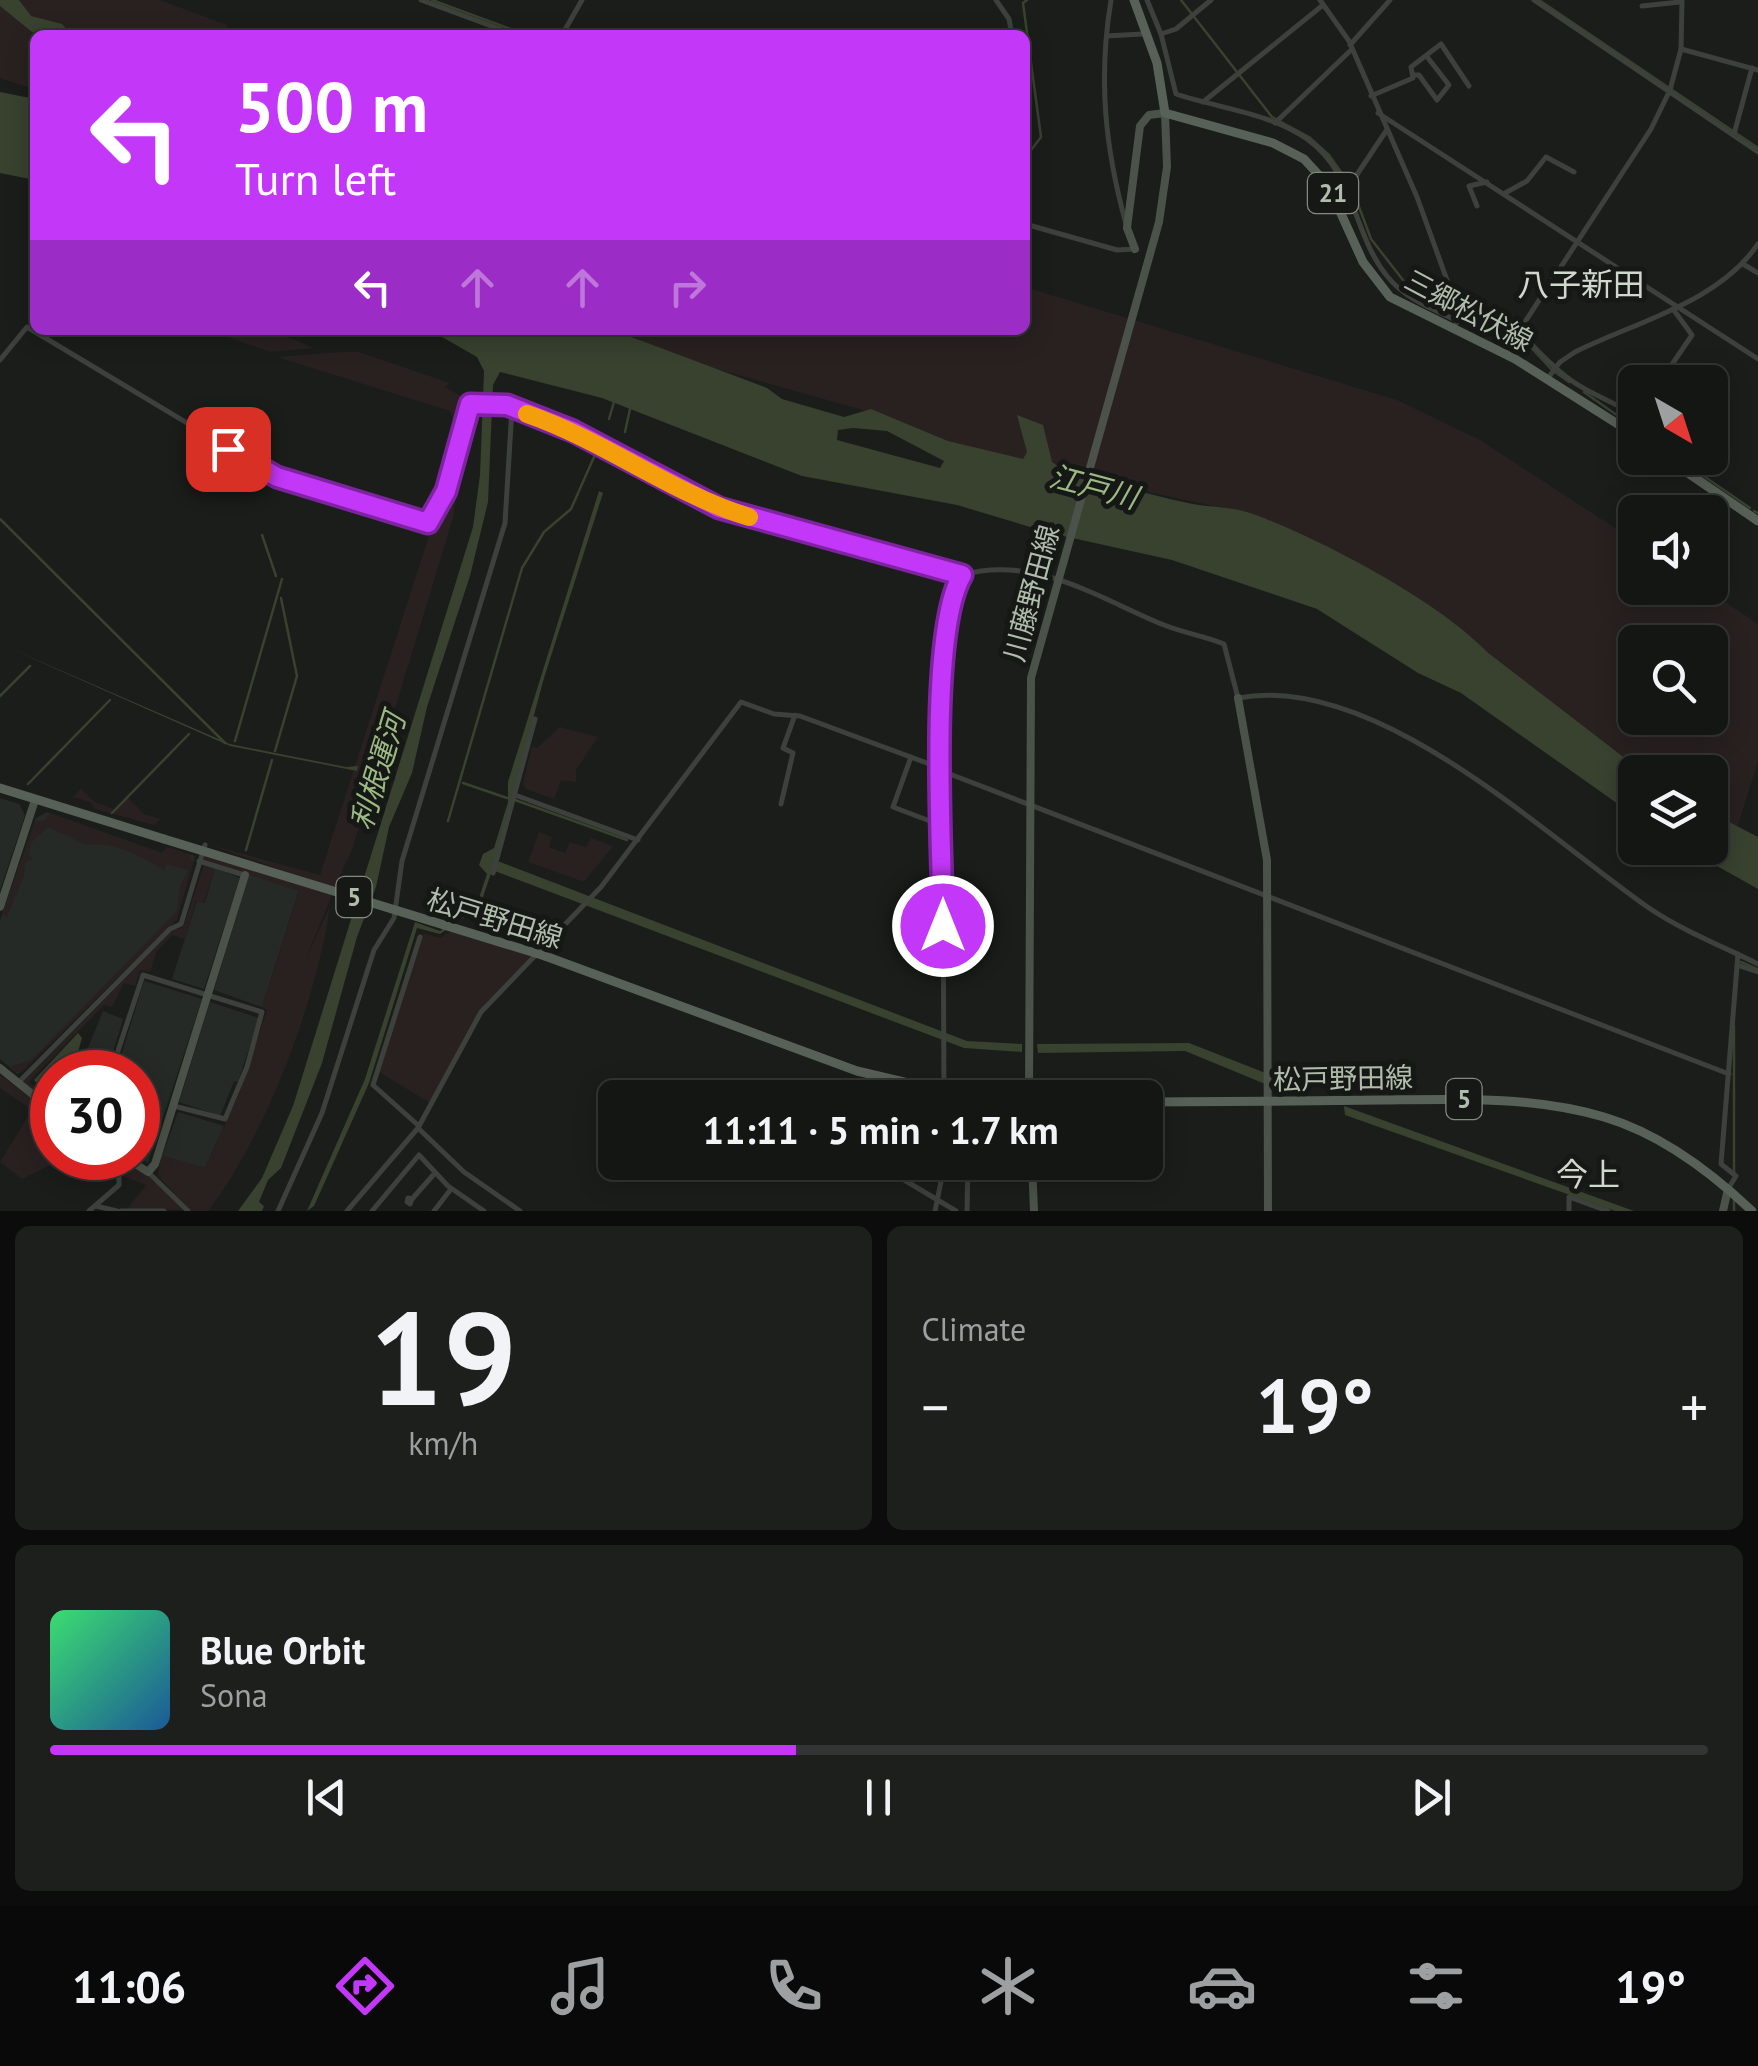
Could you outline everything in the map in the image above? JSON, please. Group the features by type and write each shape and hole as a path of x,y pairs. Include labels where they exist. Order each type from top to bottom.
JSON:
{"main road":[{"path":"1134,0 1154,52 1166,113"},
{"name":"三郷松伏線","path":"1166,113 1273,143 1304,159 1328,185 1363,262 1380,287 1399,304 1457,322 1551,373 1618,423"},
{"path":"1690,475 1758,522"},
{"name":"松戸野田線","path":"0,788 545,956 889,1080"},
{"name":"松戸野田線","path":"1163,1102 1471,1099 1563,1108 1606,1117 1650,1136 1752,1211"}],"street":[{"path":"422,0 503,30"},
{"path":"565,30 582,0"},
{"path":"996,0 1010,30"},
{"path":"1030,225 1117,250 1135,248 1103,124 1111,0"},
{"path":"1147,0 1176,94 1275,123 1307,138 1340,172 1373,254 1388,278 1407,296 1457,322 1501,319 1519,331 1551,373 1618,409"},
{"path":"1159,32 1176,29 1211,0"},
{"path":"1275,123 1350,48 1390,0"},
{"path":"1534,0 1758,152"},
{"path":"1203,102 1321,1 1350,48 1417,198 1457,322"},
{"path":"1519,331 1652,128 1670,90 1681,49 1681,1 1642,6"},
{"path":"1106,36 1142,34"},
{"path":"1413,75 1411,67 1428,58 1441,44 1470,86"},
{"path":"1681,49 1755,69 1734,134"},
{"path":"1371,96 1419,75 1437,100 1449,86 1428,58"},
{"path":"1127,228 1140,126 1149,115 1166,113"},
{"name":"川藤野田線","path":"1029,1080 1028,704 1049,604 1155,238 1165,189 1166,113"},
{"path":"1378,113 1758,359"},
{"path":"1352,182 1386,131"},
{"path":"1506,193 1527,180 1546,157 1574,172"},
{"path":"1476,206 1469,186 1487,182"},
{"path":"1551,373 1588,346 1676,307 1743,264 1758,244"},
{"path":"1743,264 1758,273"},
{"path":"1672,365 1692,335 1676,307"},
{"path":"0,360 27,327 30,328"},
{"path":"43,335 84,355 277,477 425,523 431,521 446,491 470,406 477,402 503,404 586,437 719,508 962,575 991,569 1057,576 1165,625 1224,644 1265,845 1268,1211"},
{"path":"278,1211 322,1113 374,950 394,918 402,860 505,523 512,408"},
{"path":"944,1080 943,641 949,627 950,600 962,575"},
{"path":"1238,698 1287,695 1377,718 1495,795 1667,920 1758,964"},
{"path":"348,1211 419,1127 482,1012 593,895 741,702 796,716 942,770 1729,1074"},
{"path":"781,804 793,753 783,748 796,716"},
{"path":"493,873 535,719"},
{"path":"910,758 893,807 943,826"},
{"path":"515,795 638,840"},
{"path":"0,907 36,800"},
{"path":"18,1083 170,929 180,924 205,845"},
{"path":"160,1149 245,875 199,862"},
{"path":"420,936 373,1086 464,1172 520,1211"},
{"path":"1723,1211 1736,1176 1721,1164 1738,954"},
{"path":"1737,965 1758,972"},
{"path":"118,1050 143,976 260,1011 262,1017 225,1118 174,1106"},
{"path":"0,1068 30,1093"},
{"path":"372,1211 418,1155 451,1189 484,1211"},
{"path":"412,1200 435,1173"},
{"path":"89,1211 119,1180"},
{"path":"156,1180 188,1211"},
{"path":"904,1180 956,1211"},
{"path":"935,1211 942,1180"},
{"path":"967,1211 968,1180"},
{"path":"1033,1180 1034,1211"},
{"path":"434,1211 451,1189"},
{"path":"1569,1211 1569,1196 1608,1211"},
{"path":"465,1211 471,1203"},
{"path":"96,1206 119,1211 164,1211"}],"shaded area":[{"path":"0,0 160,0 227,25 227,30 30,30 30,88 0,78"},
{"path":"1030,289 1397,400 1480,440 1618,530 1618,605 1728,604 1758,624 1758,762 1737,828 1728,823 1728,755 1621,755 1381,576 1256,515 1110,484 948,441 895,419 699,364 628,335 1030,335"},
{"path":"222,335 282,335 315,348 270,352"},
{"path":"359,352 450,383 445,387 468,400 436,507 452,449 450,411 277,357"},
{"path":"469,411 453,518 352,850 334,888 207,844 320,875"},
{"path":"560,727 598,737 576,770 576,782 561,780 554,799 526,789 523,783 532,746 537,748"},
{"path":"81,789 95,802 114,809 127,797 144,814 161,819 154,825 95,809 90,802 73,797"},
{"path":"0,798 19,804 25,815 0,890"},
{"path":"47,812 162,853 167,847 195,856 177,919 43,1050 30,1050 30,1062 18,1074 0,1059 0,921 36,818"},
{"path":"50,813 162,853 167,847 189,854 193,862 177,919 41,1050 177,911 180,886 188,870 167,864 164,870 127,851 87,845 48,827 31,843 29,855 33,859 25,863 24,876 7,917 3,915 35,822 45,820"},
{"path":"539,832 552,837 549,847 565,853 570,842 586,847 591,838 613,846 584,882 528,862"},
{"path":"203,855 332,895 305,961 330,906 314,983 269,1106 250,1145 208,1211 191,1211 160,1178 161,1155 205,1168 238,1096 267,1010 262,1007 299,891 202,860"},
{"path":"204,865 215,868 204,903 196,901 185,939 172,935 157,951 150,972 140,970 135,986 124,983 112,1007 104,1005 60,1050 55,1050 172,931 183,927"},
{"path":"215,868 240,878 204,989 172,979 197,901 205,903"},
{"path":"249,874 299,890 262,1007 214,990"},
{"path":"451,931 531,956 481,1010 430,1103 379,1072 423,933 440,938"},
{"path":"144,981 202,999 160,1127 160,1050 123,1050"},
{"path":"210,1002 259,1018 238,1082 234,1081 220,1116 179,1102"},
{"path":"103,1011 123,1019 114,1050 87,1050"},
{"path":"30,1060 22,1072 15,1072 11,1066"},
{"path":"0,1075 30,1097 30,1109 0,1088"},
{"path":"178,1112 224,1126 205,1168 162,1156"},
{"path":"30,1113 30,1175 22,1179 0,1162"},
{"path":"133,1180 154,1180 184,1210 127,1209 146,1185"}],"water":[{"path":"0,0 19,0 31,16 62,24 67,30 30,30 0,6"},
{"path":"0,92 30,98 30,179 0,173"},
{"name":"江戸川","path":"439,335 626,335 767,388 782,399 844,417 871,409 948,441 1023,459 1027,452 1017,415 1043,425 1052,462 1062,469 1197,505 1256,515 1346,556 1410,593 1466,632 1621,755 1618,804 1461,693 1418,673 1317,609 1172,560 1054,534 957,505 802,476 602,398 500,372 493,385 488,502 470,576 427,707 412,773 389,827 376,887 357,937 322,1063 281,1168 268,1180 259,1202 264,1206 262,1211 238,1211 262,1178 293,1106 473,527 480,475 484,371 477,357","holes":["838,430 887,431 944,461 940,468 837,440"]},
{"path":"242,446 289,470 415,510 410,514 278,474 242,454"},
{"path":"599,491 603,493 544,678 495,860 967,1041 1022,1044 1022,1052 964,1048 492,870 480,906 440,934 417,928 369,1083 314,1206 307,1211 365,1079 415,922 440,931 477,904 487,874 479,865 483,854 494,848 508,802 508,782"},
{"path":"0,644 230,744 346,767 358,766 357,771 230,746"},
{"path":"1728,821 1758,837 1758,889 1715,865 1728,865"},
{"path":"78,1033 82,1038 78,1050 62,1050"},
{"path":"1189,1043 1291,1083 1287,1093 1185,1051 1038,1053 1037,1044"},
{"path":"1344,1106 1634,1211 1615,1211 1345,1115"}],"waterway":[{"path":"432,0 513,30"},
{"path":"1027,0 1023,3 1027,30"},
{"path":"1181,0 1272,117 1309,137 1329,155 1352,188 1371,239 1417,298"},
{"path":"1539,0 1758,148"},
{"path":"1030,55 1041,137 1030,151"},
{"path":"1525,341 1551,369"},
{"path":"1555,372 1569,382"},
{"path":"1584,392 1618,416"},
{"path":"609,419 614,402"},
{"path":"625,432 630,409"},
{"path":"448,821 522,568 544,532 571,509 594,457"},
{"path":"1702,475 1750,508"},
{"path":"1754,511 1758,513"},
{"path":"0,519 225,743"},
{"path":"262,535 276,576"},
{"path":"235,741 282,579"},
{"path":"275,751 297,676 281,598"},
{"path":"0,696 30,666"},
{"path":"28,784 110,700"},
{"path":"112,813 189,734"},
{"path":"246,850 272,760"},
{"path":"463,783 507,798"},
{"path":"515,800 627,840"},
{"path":"1741,962 1757,969"},
{"path":"1734,1026 1734,1173"},
{"path":"1734,1201 1734,1211"}],"slow traffic":[{"path":"527,414 586,437 692,496 749,517"}],"district":[{"name":"八子新田","path":"1581,284"},
{"name":"今上","path":"1588,1174"}],"route":[{"path":"228,449 277,477 428,523 446,491 470,404 503,404 586,437 719,508 962,575 950,600 949,627 942,649 943,926"}],"water label":[{"name":"利根運河","path":"377,771"}]}
